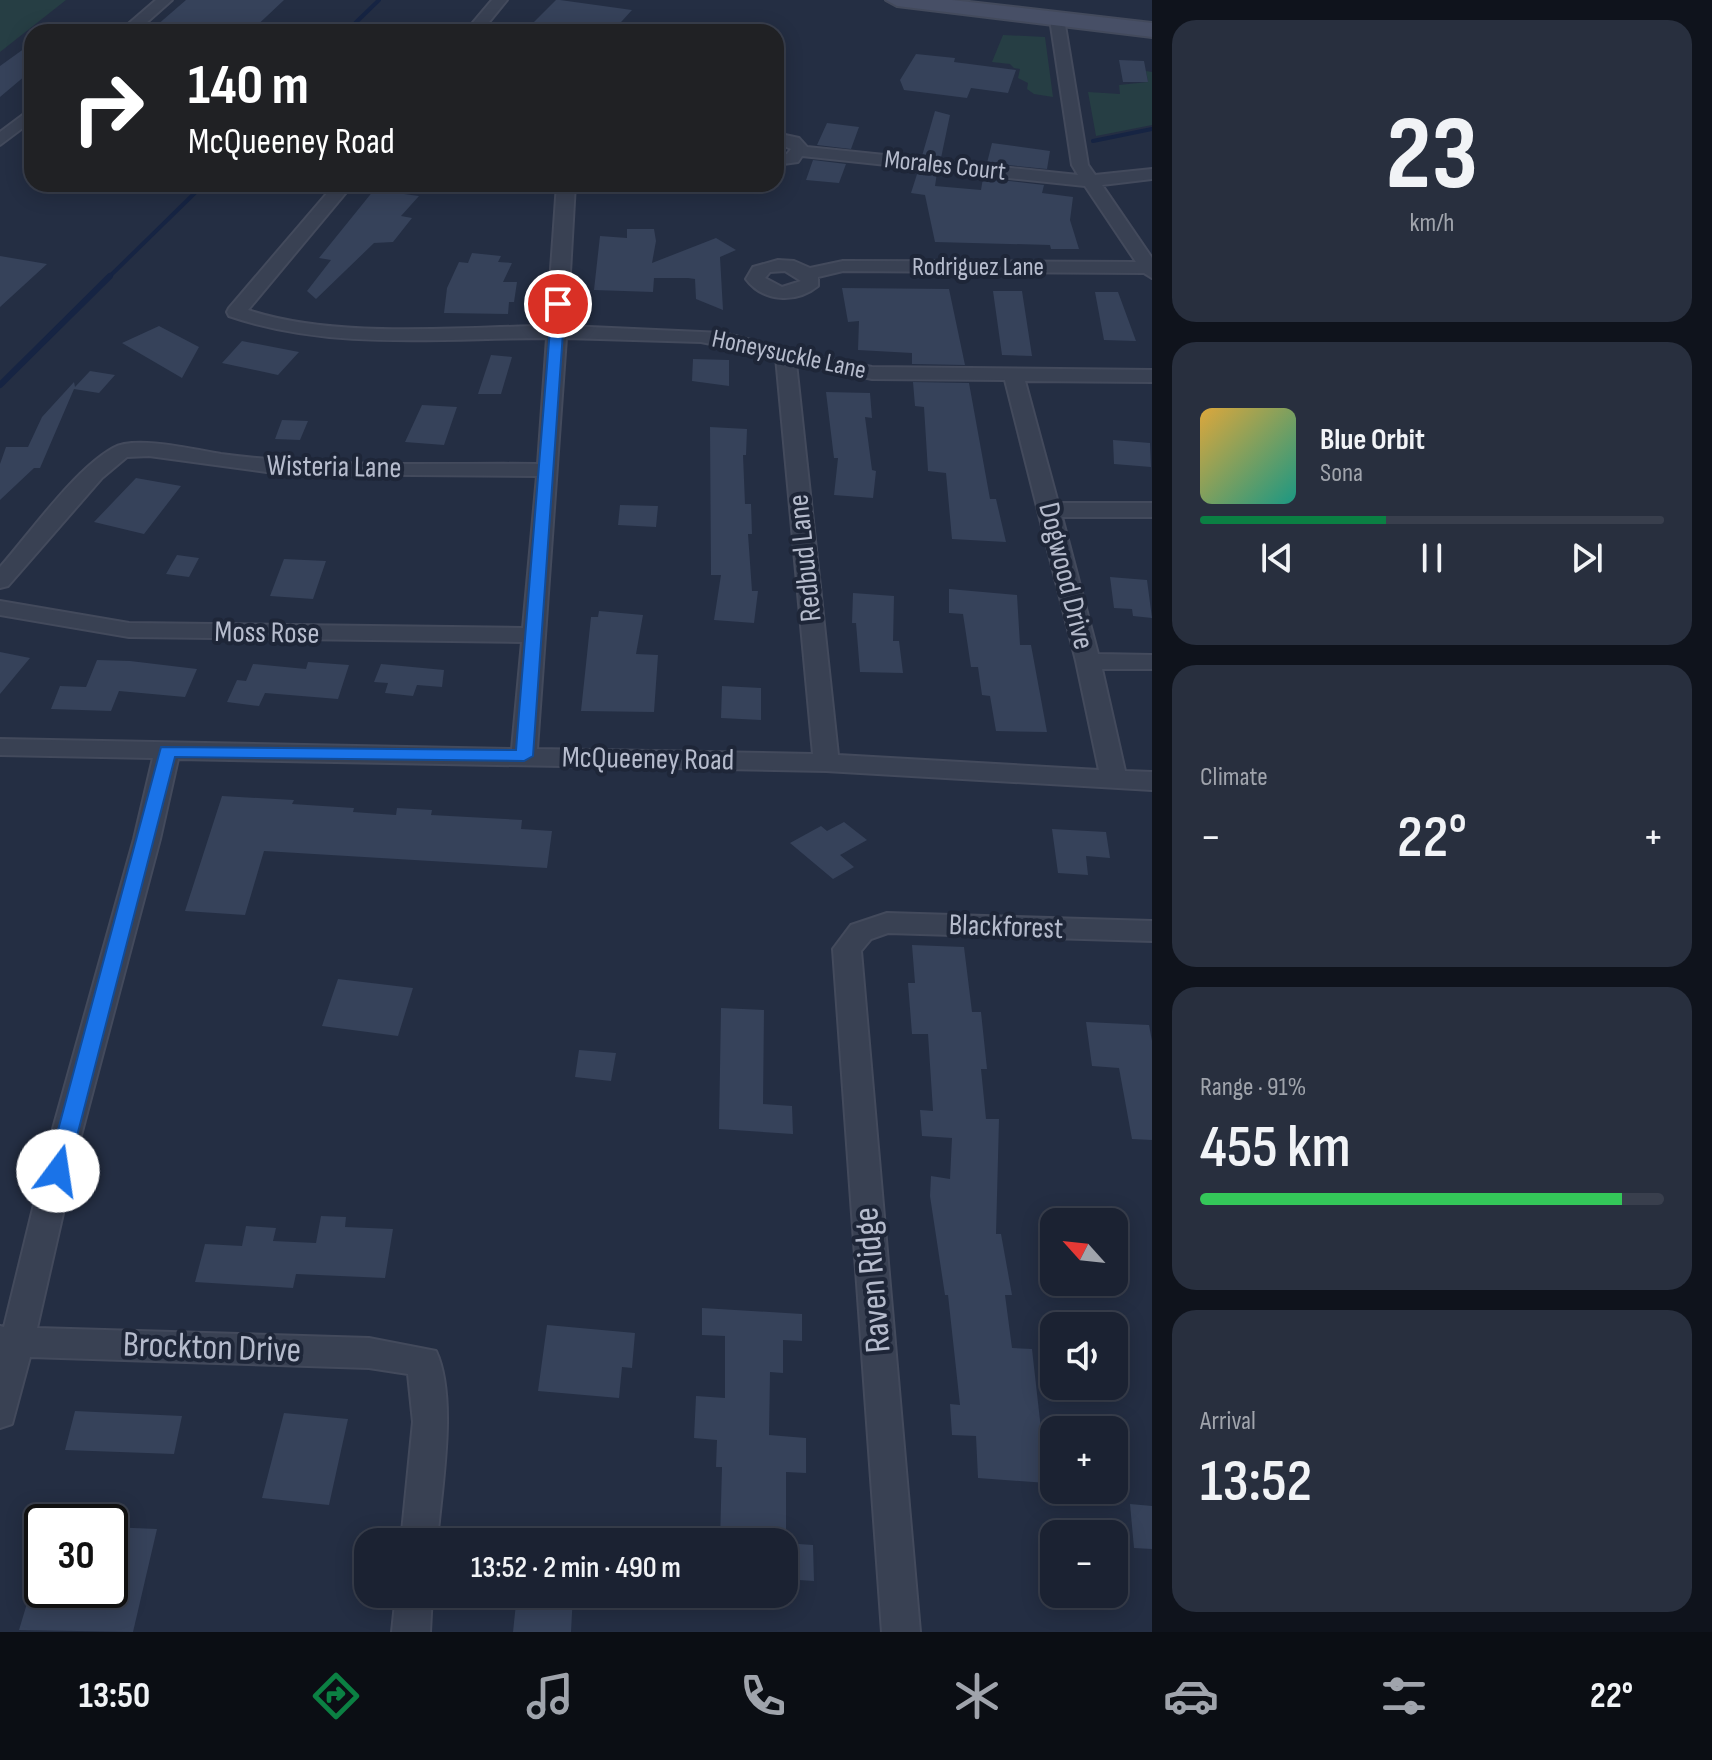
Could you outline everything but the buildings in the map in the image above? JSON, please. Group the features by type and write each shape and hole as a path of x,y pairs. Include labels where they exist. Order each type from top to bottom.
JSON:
{"main road":[{"path":"897,0 1152,30"}],"street":[{"path":"136,24 165,0"},
{"path":"480,24 500,0"},
{"path":"1057,19 1079,161 1151,269"},
{"path":"0,140 24,120"},
{"name":"Morales Court","path":"784,140 793,142 800,151 1090,181 1152,174"},
{"name":"Morales Court","path":"784,159 792,158 800,151"},
{"name":"Honeysuckle Lane","path":"337,192 241,304 237,313 296,326 348,331 703,336 739,341 861,372 1152,376"},
{"path":"524,756 548,470 565,192"},
{"name":"Rodriguez Lane","path":"808,274 843,266 1151,269"},
{"name":"Redbud Lane","path":"785,352 826,763"},
{"name":"Dogwood Drive","path":"1014,375 1088,661 1114,778"},
{"name":"Wisteria Lane","path":"0,581 94,473 122,451 149,450 281,468 548,470"},
{"path":"1049,510 1152,510"},
{"name":"Moss Rose","path":"0,608 129,630 535,635"},
{"path":"1088,661 1152,662"},
{"name":"McQueeney Road","path":"0,747 826,763 1152,781"},
{"path":"0,1413 9,1341 143,854 167,751"},
{"name":"Blackforest","path":"861,932 887,923 1152,931"},
{"name":"Raven Ridge","path":"861,932 847,949 901,1632"},
{"name":"Brockton Drive","path":"9,1341 369,1353 424,1361 430,1422 420,1528"},
{"path":"411,1632 413,1608"}],"green space":[{"path":"0,0 66,0 36,24 24,24 24,33 0,52"},
{"path":"1003,35 1045,37 1053,97 1034,94 1027,89 1028,83 1018,78 1020,69 1010,64 992,62"},
{"path":"1146,71 1152,72 1152,125 1096,136 1088,92 1120,94 1119,85 1148,82"}],"waterway":[{"path":"354,24 379,0"},
{"path":"1093,141 1152,129"},
{"path":"108,278 196,192"},
{"path":"0,385 110,276"}],"route":[{"path":"58,1171 147,839 167,751 524,756 538,608 558,304"}]}
